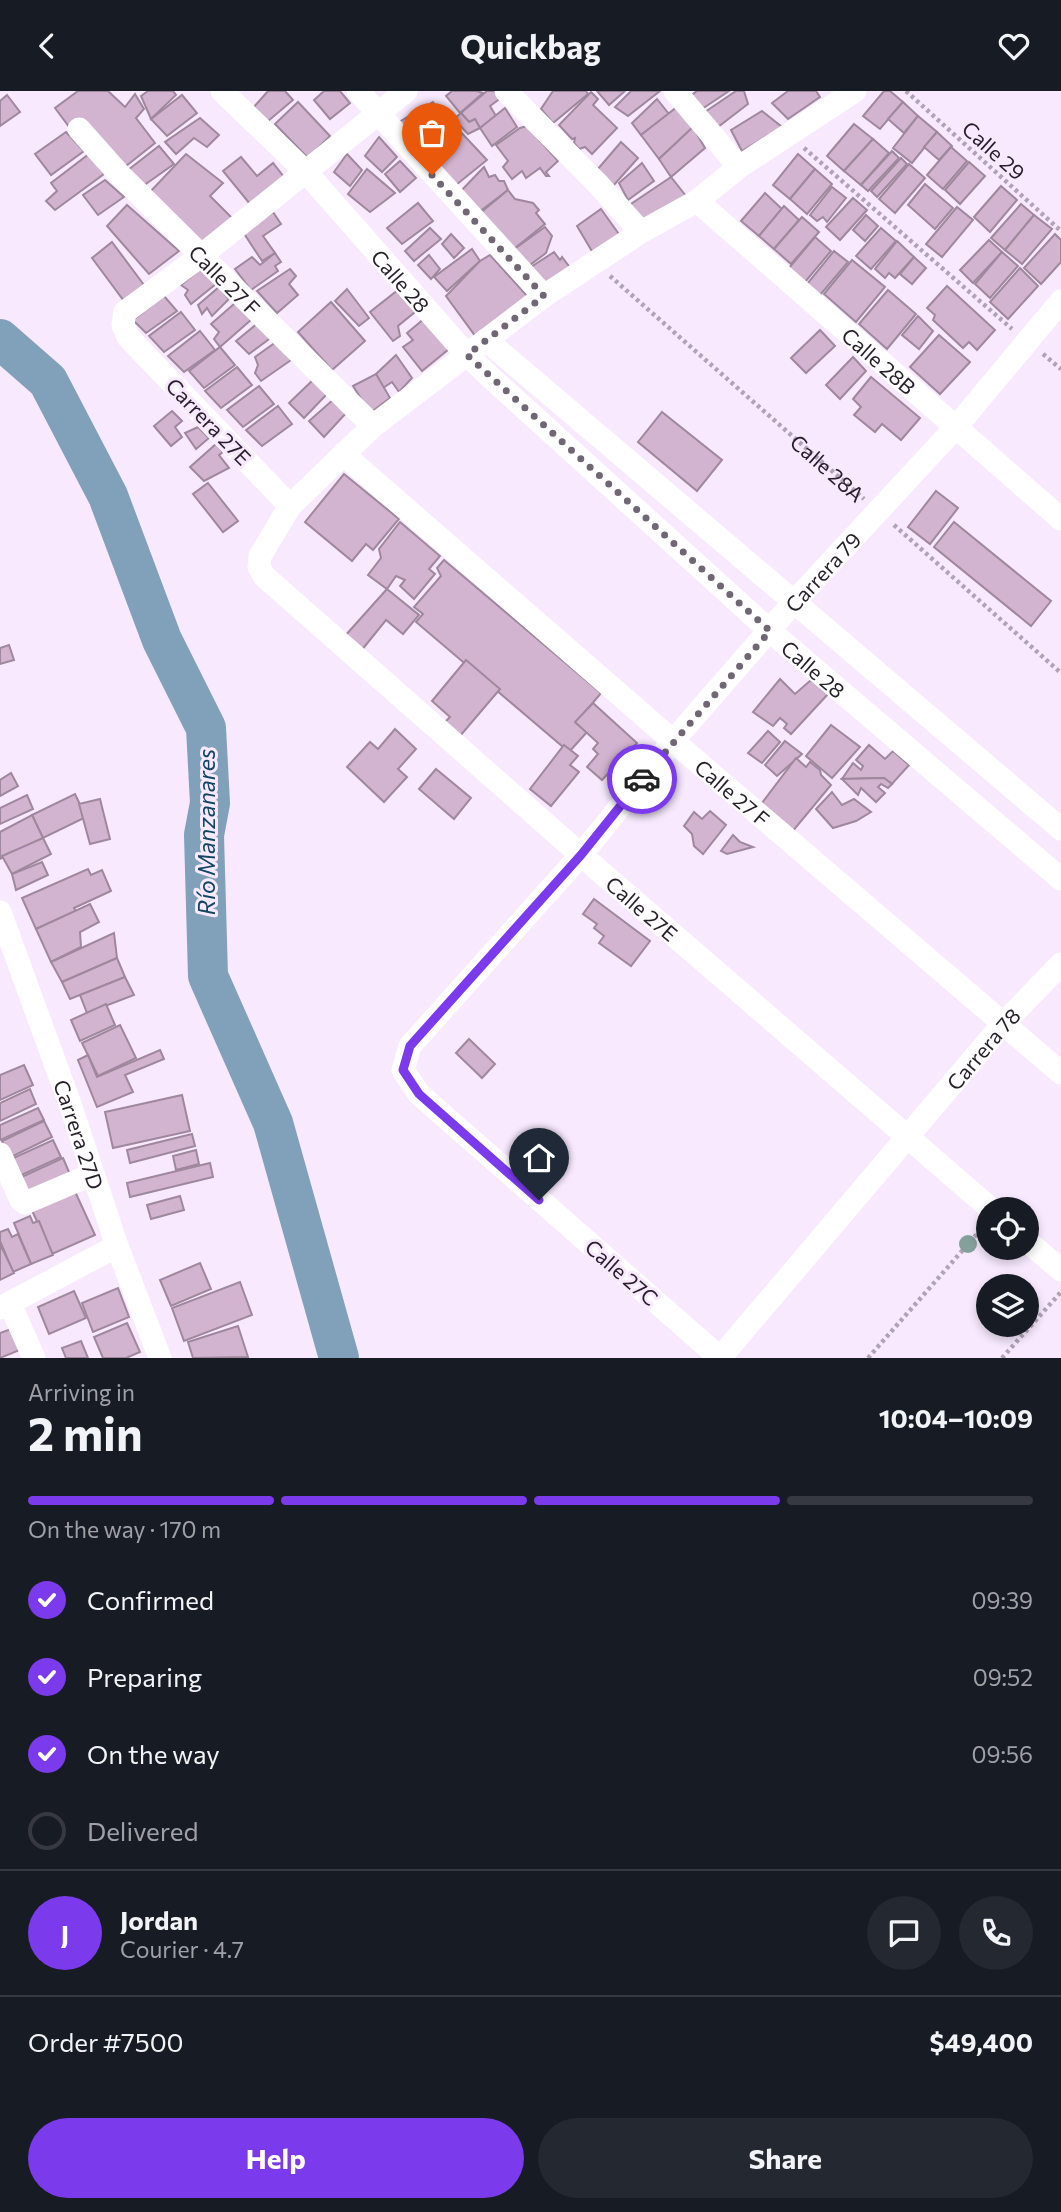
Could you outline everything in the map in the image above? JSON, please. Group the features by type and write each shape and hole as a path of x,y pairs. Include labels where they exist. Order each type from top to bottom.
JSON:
{"street":[{"name":"Calle 28","path":"222,91 306,172 467,355 770,631 1061,879"},
{"path":"358,91 376,114 544,296"},
{"path":"202,255 406,91"},
{"path":"506,91 597,183 641,232"},
{"path":"675,91 739,167"},
{"path":"290,506 373,426 544,296 641,232 697,201 739,167 790,135 830,98 855,91"},
{"name":"Calle 27 F","path":"79,129 118,174 373,426"},
{"name":"Calle 28B","path":"697,201 1061,519"},
{"name":"Carrera 27E","path":"202,255 125,312 124,325 128,337 290,506"},
{"name":"Carrera 79","path":"403,1070 410,1046 581,855 673,741 793,603 956,427 1061,301"},
{"name":"Calle 28","path":"486,340 1061,828"},
{"name":"Calle 27 F","path":"343,454 1061,1073"},
{"name":"Calle 27E","path":"290,506 260,556 259,567 264,576 581,855 977,1197"},
{"name":"Carrera 27D","path":"0,912 70,1104 117,1246 160,1358"},
{"name":"Carrera 78","path":"720,1358 1003,1024 1061,964"},
{"name":"Calle 27C","path":"403,1070 419,1094 720,1358"},
{"path":"0,1154 21,1200 25,1203 93,1174"},
{"path":"34,1358 5,1306 117,1246"},
{"path":"1039,1251 1061,1270"}],"path":[{"name":"Calle 29","path":"906,91 1061,232"},
{"path":"790,135 1061,369"},
{"name":"Calle 28A","path":"595,262 1061,673"},
{"path":"868,1358 976,1235"},
{"path":"1002,1358 1061,1292"}],"building":[{"path":"78,91 108,91 125,107 135,94 144,109 136,118 155,143 121,170 70,128 55,108"},
{"path":"148,91 173,91 176,95 151,119 141,96"},
{"path":"268,91 285,91 293,100 267,122 253,108"},
{"path":"324,91 340,91 350,103 330,119 314,100"},
{"path":"452,91 483,93 460,113 446,96"},
{"path":"487,91 494,91 501,98 490,106 496,116 480,128 475,119 469,122 461,113"},
{"path":"553,91 586,91 588,94 553,123 541,109"},
{"path":"597,91 625,91 609,105"},
{"path":"631,91 660,91 628,116 615,107"},
{"path":"697,91 729,91 699,111 689,97"},
{"path":"736,91 744,91 748,104 714,130 702,114"},
{"path":"788,91 816,91 820,97 788,119 772,103"},
{"path":"884,91 890,91 903,102 880,129 863,116"},
{"path":"591,92 598,99 593,105 617,128 592,154 585,147 579,149 574,143 575,138 572,139 559,125"},
{"path":"7,95 20,112 0,126 0,101"},
{"path":"182,95 197,113 167,136 151,119"},
{"path":"657,99 669,114 641,135 632,123"},
{"path":"298,102 330,136 308,158 275,124"},
{"path":"433,102 448,123 417,151 394,125"},
{"path":"903,102 918,116 904,133 888,119"},
{"path":"677,107 693,127 659,159 641,135"},
{"path":"505,108 517,127 492,146 480,128"},
{"path":"762,111 782,127 742,151 731,130"},
{"path":"461,113 469,122 475,119 480,128 468,134 454,119"},
{"path":"918,116 937,132 912,163 893,148"},
{"path":"200,118 219,135 207,147 194,138 176,154 165,142"},
{"path":"854,124 873,139 844,171 827,156"},
{"path":"527,126 558,161 546,172 549,176 540,168 526,178 522,171 512,179 503,167 508,161 496,145"},
{"path":"444,127 450,132 457,128 487,160 456,185 438,166 451,154 438,138"},
{"path":"693,127 705,148 671,177 659,159"},
{"path":"66,132 84,151 51,175 35,154"},
{"path":"937,132 952,146 939,160 924,147"},
{"path":"379,137 397,157 382,172 365,156"},
{"path":"873,139 889,153 861,185 844,171"},
{"path":"435,141 448,154 433,164 422,151"},
{"path":"621,142 638,158 613,186 597,170"},
{"path":"159,146 174,164 143,186 128,170"},
{"path":"951,147 967,161 943,189 927,175"},
{"path":"892,151 899,158 868,191 861,185"},
{"path":"89,154 104,174 55,210 46,201 57,191 51,183"},
{"path":"186,154 223,183 210,196 235,221 201,247 148,194"},
{"path":"347,154 362,170 350,186 334,172"},
{"path":"798,154 815,169 790,199 773,185"},
{"path":"241,157 257,176 273,163 284,177 250,204 223,171"},
{"path":"901,158 907,164 877,197 871,191"},
{"path":"400,161 416,178 400,192 385,174"},
{"path":"969,162 985,176 960,204 945,190"},
{"path":"642,163 654,181 628,200 619,183"},
{"path":"909,164 925,178 895,213 879,199"},
{"path":"484,167 489,177 495,175 499,181 504,181 508,190 479,212 458,194"},
{"path":"367,169 395,193 370,212 348,194"},
{"path":"815,169 832,184 807,214 790,199"},
{"path":"671,177 686,196 644,222 628,206"},
{"path":"105,180 124,197 98,215 83,195"},
{"path":"925,184 953,208 935,229 908,205"},
{"path":"1001,186 1017,200 990,232 974,217"},
{"path":"832,187 846,198 827,222 823,217 817,221 810,215"},
{"path":"508,190 515,199 533,203 539,210 536,213 545,224 510,252 479,214"},
{"path":"765,193 782,209 759,236 741,221"},
{"path":"853,198 867,210 840,240 826,227"},
{"path":"418,203 433,221 402,244 387,228"},
{"path":"1021,204 1034,215 1005,250 991,238"},
{"path":"127,205 179,251 149,274 107,226"},
{"path":"784,206 799,220 774,249 759,236"},
{"path":"957,207 973,220 942,257 926,244"},
{"path":"601,209 621,237 596,258 577,226"},
{"path":"273,212 281,224 263,236 275,253 262,261 243,232"},
{"path":"866,215 878,226 865,241 853,230"},
{"path":"1034,215 1052,229 1022,264 1005,250"},
{"path":"802,217 819,232 791,264 774,249"},
{"path":"545,227 552,236 546,253 526,268 513,250"},
{"path":"430,228 441,239 414,261 405,251"},
{"path":"881,228 896,241 871,269 856,256"},
{"path":"451,234 464,248 454,258 442,244"},
{"path":"1055,234 1061,240 1061,262 1041,284 1024,268"},
{"path":"815,237 831,251 805,282 789,268"},
{"path":"989,240 1002,252 973,283 960,270"},
{"path":"897,241 914,257 895,278 889,273 885,278 875,269"},
{"path":"112,242 144,285 124,301 92,258"},
{"path":"472,249 480,261 447,291 434,277"},
{"path":"834,251 848,262 820,295 807,284"},
{"path":"554,252 560,260 562,257 571,269 541,289 528,269"},
{"path":"1002,252 1018,266 990,298 975,284"},
{"path":"275,253 281,262 275,266 278,271 251,290 235,269 252,257 260,265"},
{"path":"429,255 440,269 431,279 418,265"},
{"path":"490,255 529,298 476,337 446,296 480,261"},
{"path":"914,257 926,268 912,284 900,274"},
{"path":"852,260 885,287 856,322 824,294"},
{"path":"1020,268 1038,286 1008,319 990,302"},
{"path":"200,269 216,284 191,304 185,295 188,290 181,285"},
{"path":"290,269 296,276 289,284 298,295 277,313 257,291"},
{"path":"947,286 995,330 977,350 969,342 963,348 933,320 935,315 927,308"},
{"path":"219,287 229,299 212,316 207,308 202,314 198,305"},
{"path":"347,289 369,318 359,326 335,301"},
{"path":"398,290 415,312 398,326 400,336 393,341 370,312"},
{"path":"888,290 916,314 887,349 859,324"},
{"path":"164,296 177,311 146,333 133,320"},
{"path":"331,302 365,341 332,370 298,332"},
{"path":"235,303 252,319 220,347 214,339 219,332 211,324"},
{"path":"181,312 195,330 164,352 149,336"},
{"path":"918,316 933,331 919,349 902,335"},
{"path":"425,318 449,349 422,371 403,347 413,340 407,333"},
{"path":"258,323 272,337 249,354 236,341"},
{"path":"820,330 835,346 806,373 791,358"},
{"path":"200,331 215,350 184,372 168,356"},
{"path":"939,335 970,362 940,394 910,367"},
{"path":"276,342 294,358 261,381 255,373 258,365 255,357"},
{"path":"220,347 235,365 204,388 189,371"},
{"path":"396,355 412,378 399,392 392,382 383,388 376,374"},
{"path":"853,357 866,371 840,399 826,385"},
{"path":"237,367 252,385 221,408 205,391"},
{"path":"376,374 390,398 370,413 353,386"},
{"path":"871,377 920,418 901,440 882,424 875,432 854,415 861,407 853,399"},
{"path":"314,379 328,393 304,418 289,403"},
{"path":"259,386 274,404 243,427 227,410"},
{"path":"335,398 348,411 324,437 309,421"},
{"path":"278,406 292,424 262,446 246,430"},
{"path":"172,411 182,421 175,427 182,437 171,446 154,426"},
{"path":"662,412 722,460 697,491 638,442"},
{"path":"198,427 209,438 196,449 185,433"},
{"path":"216,444 223,452 219,455 229,468 204,481 190,467"},
{"path":"344,474 399,519 373,550 366,544 352,561 305,522"},
{"path":"208,483 238,521 223,532 193,494"},
{"path":"936,491 958,508 930,544 908,527"},
{"path":"400,522 440,556 429,569 435,574 414,599 400,586 405,580 396,576 387,589 368,575 381,558 379,549"},
{"path":"954,522 1051,601 1031,626 934,547"},
{"path":"444,560 601,693 576,723 587,732 569,752 416,622 423,614 414,607 441,576 437,568"},
{"path":"387,589 419,615 403,634 386,620 361,651 344,637"},
{"path":"9,645 14,660 0,664 0,648"},
{"path":"466,660 500,689 460,736 445,722 450,717 432,701"},
{"path":"780,679 795,694 811,680 828,694 791,734 784,728 787,724 780,718 773,726 753,712"},
{"path":"593,703 637,743 602,780 587,767 598,754 593,749 598,743 575,722"},
{"path":"831,725 860,747 832,778 806,756"},
{"path":"395,729 416,749 398,769 407,777 384,802 347,767 370,742 378,749"},
{"path":"768,731 780,742 762,763 748,753"},
{"path":"785,741 802,754 777,776 765,765"},
{"path":"564,745 578,756 570,765 579,772 551,806 530,789"},
{"path":"869,745 885,759 893,751 909,765 892,784 884,778 842,779 853,763 861,770 863,766 856,760"},
{"path":"796,758 806,767 810,762 831,785 792,832 762,803"},
{"path":"436,769 471,798 454,819 419,789"},
{"path":"11,773 18,786 0,796 0,780"},
{"path":"884,778 892,784 888,788 881,784 878,787 885,793 876,802 861,788 858,795 842,779"},
{"path":"832,792 842,805 854,799 871,812 856,821 833,828 816,809"},
{"path":"75,794 86,817 43,838 32,815"},
{"path":"27,795 33,809 0,824 0,808"},
{"path":"100,799 110,839 90,844 79,804"},
{"path":"710,811 726,825 703,854 694,846 692,834 684,826 694,812 702,819"},
{"path":"32,815 43,838 0,859 0,832"},
{"path":"733,835 740,842 753,847 727,854 721,851"},
{"path":"43,838 51,854 12,874 2,856"},
{"path":"42,862 48,875 16,890 12,874"},
{"path":"88,869 91,875 102,870 111,891 36,929 22,898"},
{"path":"594,899 650,941 631,966 599,943 604,936 594,928 597,924 583,914"},
{"path":"90,904 99,922 80,932 81,947 51,962 36,929"},
{"path":"114,933 117,958 62,982 51,962"},
{"path":"117,958 125,977 70,999 62,982"},
{"path":"125,977 134,995 87,1013 80,995"},
{"path":"106,1004 115,1025 80,1041 71,1020"},
{"path":"120,1025 136,1058 98,1076 82,1043"},
{"path":"469,1039 495,1064 482,1078 456,1053"},
{"path":"160,1050 164,1059 125,1075 133,1092 97,1107 78,1060 88,1055 97,1077"},
{"path":"24,1065 33,1085 0,1100 0,1075"},
{"path":"30,1089 36,1104 0,1121 0,1103"},
{"path":"182,1095 190,1131 113,1148 105,1112"},
{"path":"38,1108 44,1120 0,1140 0,1125"},
{"path":"44,1121 52,1137 9,1158 2,1141"},
{"path":"192,1134 195,1146 130,1163 127,1150"},
{"path":"53,1140 61,1157 17,1177 9,1160"},
{"path":"196,1150 199,1164 176,1170 173,1156"},
{"path":"63,1158 72,1179 24,1200 15,1180"},
{"path":"210,1163 213,1177 130,1197 127,1183"},
{"path":"72,1185 95,1235 52,1254 29,1204"},
{"path":"180,1196 184,1210 151,1219 147,1205"},
{"path":"30,1216 33,1223 39,1221 53,1255 31,1264 14,1223"},
{"path":"8,1229 12,1237 18,1234 31,1264 13,1272 0,1241 0,1232"},
{"path":"0,1244 14,1273 0,1280"},
{"path":"200,1263 211,1289 171,1306 160,1280"},
{"path":"240,1282 252,1315 184,1341 172,1308"},
{"path":"118,1288 129,1317 93,1332 82,1303"},
{"path":"74,1291 86,1318 49,1334 38,1307"},
{"path":"127,1323 140,1352 126,1358 103,1358 94,1337"},
{"path":"238,1326 248,1357 193,1358 188,1342"},
{"path":"14,1328 22,1349 0,1358 0,1333"},
{"path":"81,1341 88,1358 66,1358 62,1348"}],"waterway":[{"name":"Río Manzanares","path":"0,339 48,381 108,496 162,640 206,728 210,803 204,835 208,976 273,1123 339,1358"}],"way so far":[{"path":"432,175 544,296 467,355 770,631 642,779"}],"route":[{"path":"539,1200 419,1094 403,1070 410,1046 581,855 642,779"}]}
